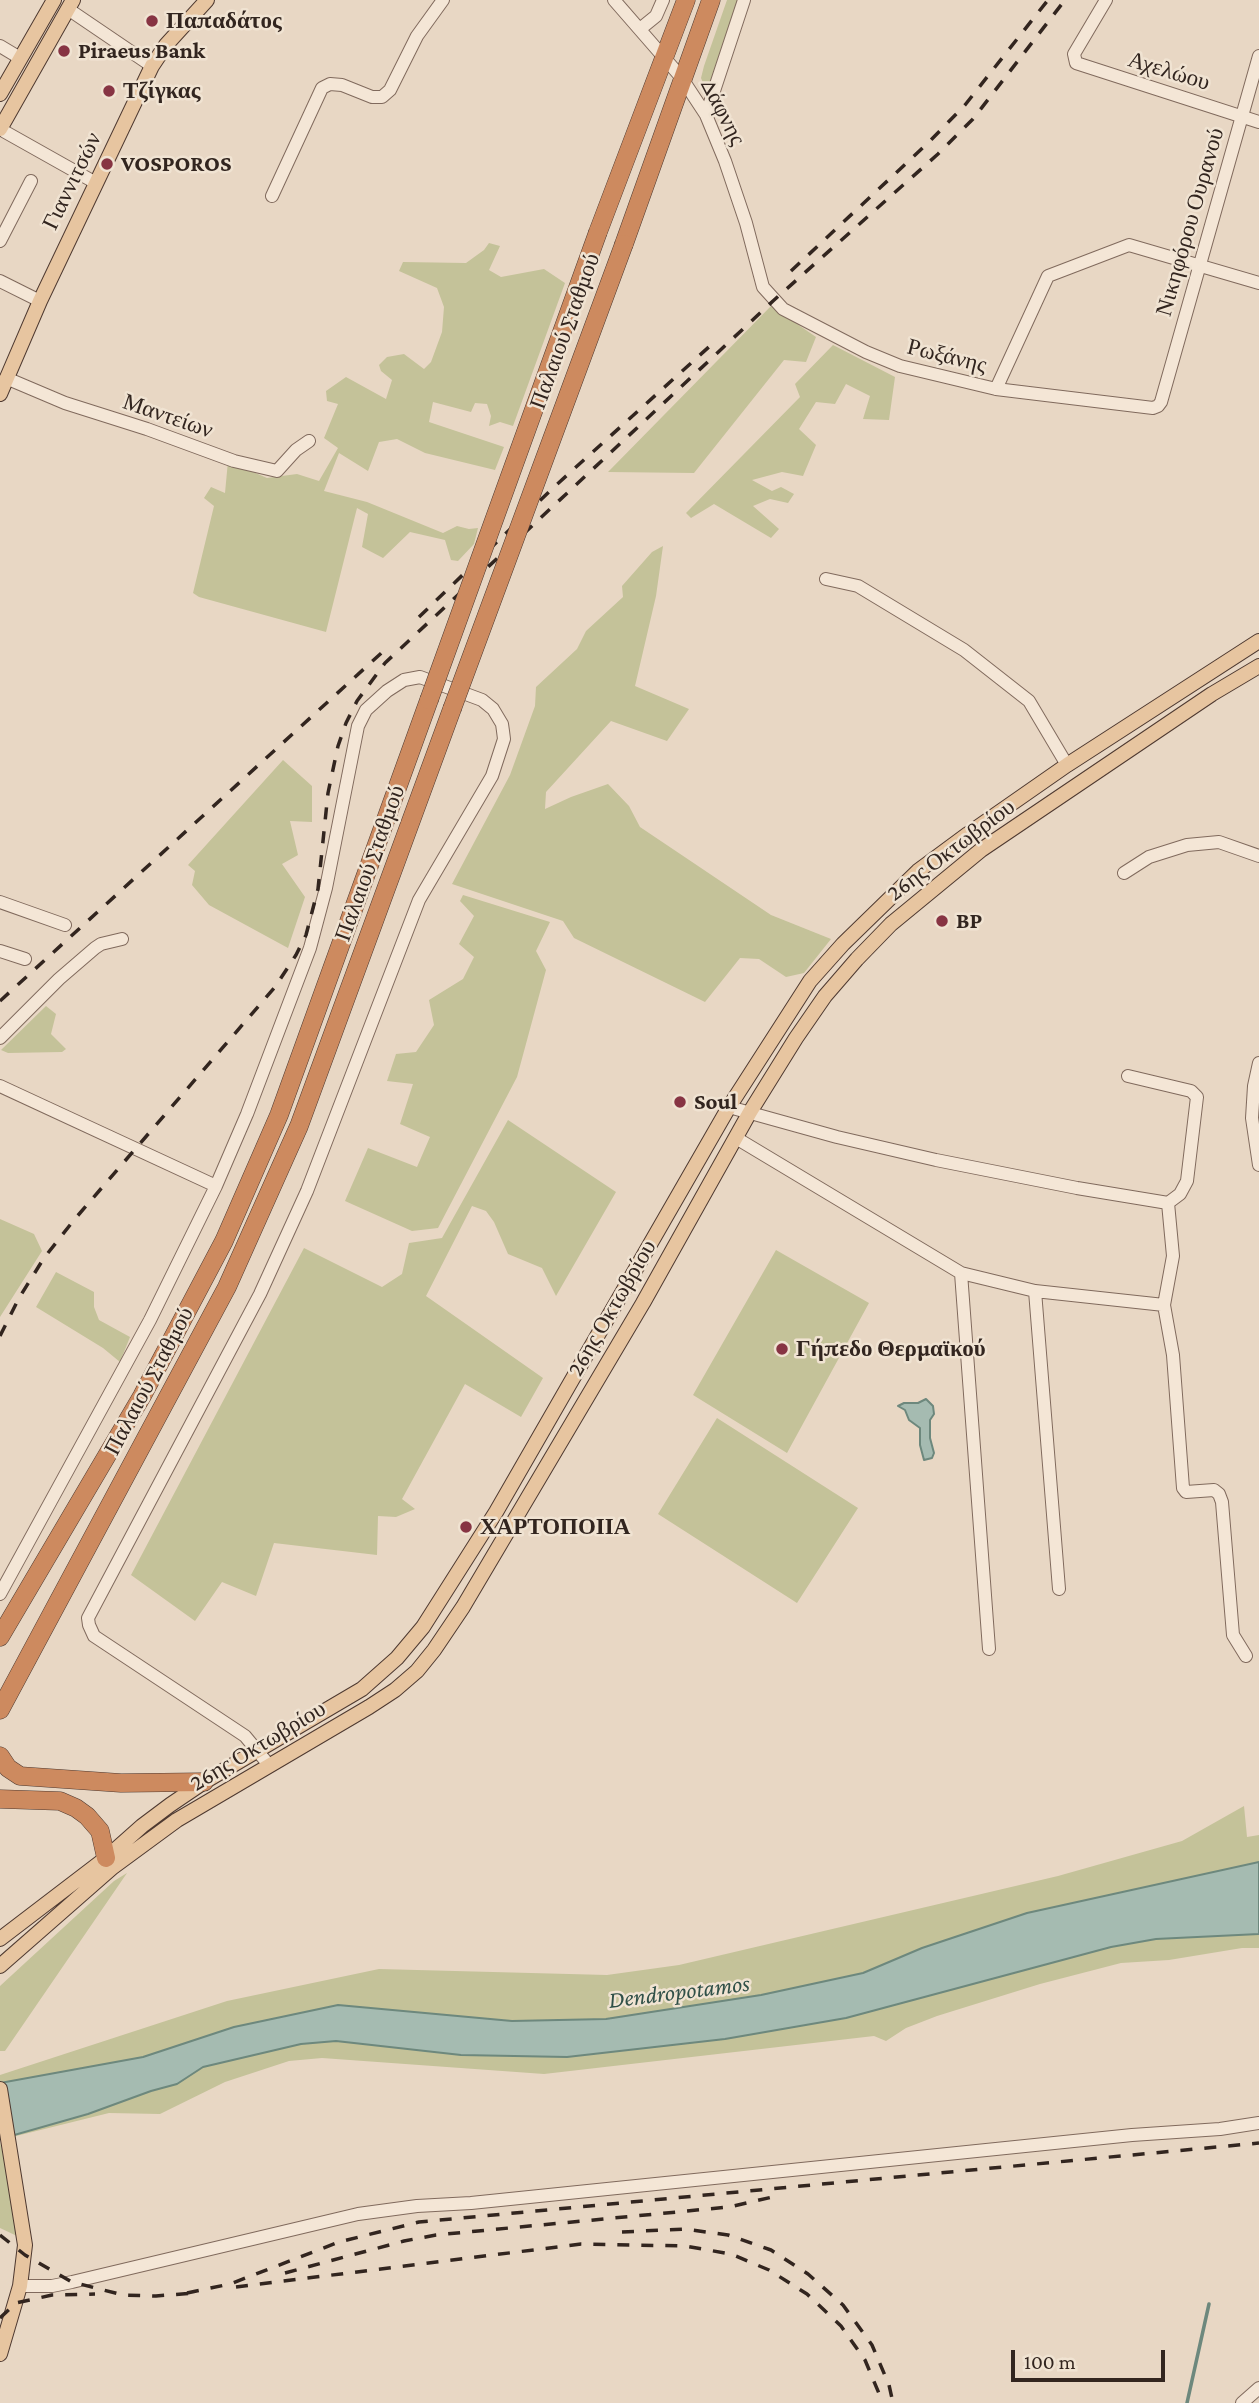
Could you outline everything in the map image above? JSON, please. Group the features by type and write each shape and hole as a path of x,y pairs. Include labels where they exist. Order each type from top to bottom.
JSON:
{"highway":[{"name":"Παλαιού Σταθμού","path":"0,1637 142,1396 225,1241 279,1115 598,232 686,0"},
{"name":"Παλαιού Σταθμού","path":"0,1710 227,1287 299,1126 624,244 710,0"},
{"path":"0,1756 8,1768 20,1776 121,1783 204,1782"},
{"path":"0,1799 60,1801 76,1808 100,1831 106,1858"}],"main road":[{"name":"Γιαννιτσών","path":"0,394 40,301 152,66 166,45 207,0"},
{"path":"0,94 52,1"},
{"path":"0,129 70,4"},
{"name":"26ης Οκτωβρίου","path":"0,1939 106,1858 142,1826 204,1782 371,1682 397,1658 423,1627 496,1512 729,1107 810,981 866,920 919,871 1068,765 1259,641"},
{"name":"26ης Οκτωβρίου","path":"0,1966 48,1922 177,1820 395,1690 417,1671 463,1607 750,1112 825,996 891,924 981,850 1212,694 1256,669"},
{"path":"0,2089 25,2235 20,2286 0,2354"}],"street":[{"path":"272,196 322,88 330,84 342,85 372,97 382,97 390,90 417,36 443,0"},
{"name":"Δάφνης","path":"614,0 681,77 706,116 730,174 757,264"},
{"path":"640,29 656,16 663,0"},
{"path":"706,116 744,0"},
{"name":"Αχελώου","path":"1106,0 1074,53 1074,60 1079,65 1259,122"},
{"path":"70,4 152,66"},
{"path":"0,46 20,58"},
{"name":"Νικηφόρου Ουρανού","path":"1162,400 1259,56"},
{"path":"0,129 96,183"},
{"path":"0,241 32,181"},
{"path":"996,389 1048,276 1129,245 1259,283"},
{"name":"Ρωξάνης","path":"757,264 763,287 783,309 891,363 996,389 1153,408 1162,400"},
{"path":"0,281 40,301"},
{"name":"Μαντείων","path":"6,378 65,403 234,461 277,471 296,450 309,441"},
{"path":"826,579 858,586 964,650 1029,701 1068,765"},
{"path":"0,1594 150,1320 216,1186 247,1114 310,948 326,888 357,734 366,710 404,680 420,677 482,700 493,709 502,723 504,739 492,776 419,900 307,1191 260,1294 89,1618 94,1636 244,1736 269,1765"},
{"path":"1124,873 1149,857 1187,845 1219,842 1259,856"},
{"path":"0,902 65,925"},
{"path":"0,1038 59,979 95,948 106,942 122,939"},
{"path":"0,951 25,959"},
{"path":"1259,1063 1252,1118 1259,1165"},
{"path":"729,1107 936,1160 1168,1203 1180,1194 1187,1181 1196,1097 1191,1091 1128,1076"},
{"path":"0,1086 216,1186"},
{"path":"736,1138 961,1273 1035,1291 1164,1305"},
{"path":"1168,1203 1173,1256 1164,1305 1173,1355 1183,1488 1186,1492 1214,1490 1219,1494 1222,1502 1233,1635 1246,1656"},
{"path":"961,1273 989,1648"},
{"path":"1035,1291 1059,1588"},
{"path":"20,2286 52,2286 72,2282 358,2214 417,2206 471,2203 1259,2123"},
{"path":"1242,2403 1259,2388"}],"shaded area":[{"path":"727,0 738,0 707,93 701,78"},
{"path":"489,243 500,246 489,270 501,277 544,269 565,283 513,426 500,422 489,426 491,416 487,404 475,403 471,412 433,402 429,422 504,447 495,470 425,453 397,439 379,442 368,471 339,453 324,491 367,502 443,533 457,526 478,528 474,544 458,561 451,560 445,540 410,532 383,558 362,547 368,514 357,508 326,632 199,597 193,593 214,506 204,498 211,487 225,493 228,461 267,478 297,474 319,481 338,448 324,438 338,404 327,401 326,391 346,377 386,399 392,380 381,371 379,365 387,357 404,354 424,369 431,362 442,332 444,307 437,288 399,271 403,262 466,263"},
{"path":"771,306 816,337 806,362 784,360 694,473 608,472"},
{"path":"833,345 895,377 889,420 863,419 870,396 846,384 835,404 816,402 799,429 816,445 803,476 782,472 752,480 772,491 781,487 794,494 788,503 770,499 753,506 779,529 771,538 714,504 691,518 686,513 800,397 795,384"},
{"path":"663,546 656,596 635,686 689,709 667,741 611,721 546,792 545,809 608,784 629,806 640,827 771,915 831,939 804,973 786,977 759,959 740,958 705,1002 574,938 563,921 452,884 510,775 535,706 536,687 577,649 586,631 623,597 622,586 652,552"},
{"path":"283,760 312,786 312,822 290,821 298,855 282,864 305,897 288,948 209,905 192,885 195,871 188,865"},
{"path":"463,895 550,922 536,951 546,970 517,1077 438,1228 412,1231 345,1201 368,1148 417,1167 430,1137 400,1124 413,1084 387,1081 396,1054 416,1052 434,1025 429,1000 463,979 474,957 459,944 474,916 460,901"},
{"path":"46,1006 56,1014 51,1034 66,1049 62,1052 8,1053 1,1050"},
{"path":"508,1120 616,1192 556,1296 542,1268 508,1254 494,1222 486,1211 472,1206 426,1296 543,1378 521,1417 465,1384 402,1499 415,1509 396,1517 378,1516 377,1555 274,1543 256,1596 222,1582 195,1621 131,1575 304,1248 382,1287 402,1274 409,1243 442,1238"},
{"path":"0,1219 34,1234 42,1251 0,1317"},
{"name":"Γήπεδο Θερμαϊκού","path":"776,1250 869,1303 787,1453 693,1395"},
{"path":"56,1272 94,1292 94,1307 99,1320 130,1337 120,1362 103,1348 36,1307"},
{"path":"926,1399 933,1406 930,1438 934,1453 932,1458 924,1460 920,1445 920,1428 909,1420 905,1410 898,1406"},
{"path":"717,1418 858,1508 797,1603 658,1514"},
{"path":"1244,1806 1247,1837 1259,1835 1259,1948 1242,1948 1169,1960 1121,1963 1040,1984 937,2016 906,2028 886,2041 874,2036 544,2074 322,2058 289,2061 225,2082 160,2114 109,2113 0,2140 0,2075 227,2001 379,1969 607,1975 679,1965 1058,1876 1182,1841"},
{"path":"1259,1862 1259,1934 1156,1939 1111,1947 846,2018 725,2039 567,2057 461,2055 336,2041 301,2044 203,2067 177,2084 88,2114 0,2139 0,2083 143,2057 234,2027 338,2005 512,2021 606,2019 761,1995 863,1973 922,1948 1027,1913"},
{"path":"127,1873 5,2051 0,2051 0,1986 114,1881"},
{"path":"0,2142 9,2180 17,2236 0,2228"}],"waterway":[{"path":"1187,2403 1209,2304"}],"railway":[{"path":"791,271 965,105 1048,0"},
{"path":"0,1336 19,1298 44,1258 275,987 296,955 306,935 318,889 328,793 338,746 357,701 385,663 773,301 938,154 973,119 1065,0"},
{"path":"419,617 554,487 711,345"},
{"path":"0,1001 389,646"},
{"path":"187,2293 230,2284 339,2242 419,2222 1259,2143"},
{"path":"285,2273 436,2235 729,2207 781,2195"},
{"path":"622,2232 685,2229 728,2235 771,2250 808,2274 843,2305 872,2345 889,2385 893,2403"},
{"path":"0,2235 25,2255 72,2282 123,2295 194,2293"},
{"path":"236,2287 581,2244 685,2246 731,2254 769,2270 807,2294 841,2326 865,2360 883,2403"},
{"path":"0,2318 16,2303 52,2295 95,2294"}],"place":[{"name":"Παπαδάτος","path":"152,21"},
{"name":"Piraeus Bank","path":"64,51"},
{"name":"Τζίγκας","path":"109,91"},
{"name":"VOSPOROS","path":"107,164"},
{"name":"BP","path":"942,921"},
{"name":"Soul","path":"680,1102"},
{"name":"Γήπεδο Θερμαϊκού","path":"782,1349"},
{"name":"ΧΑΡΤΟΠΟΙΙΑ","path":"466,1527"}],"water label":[{"name":"Dendropotamos","path":"679,1992"}]}
